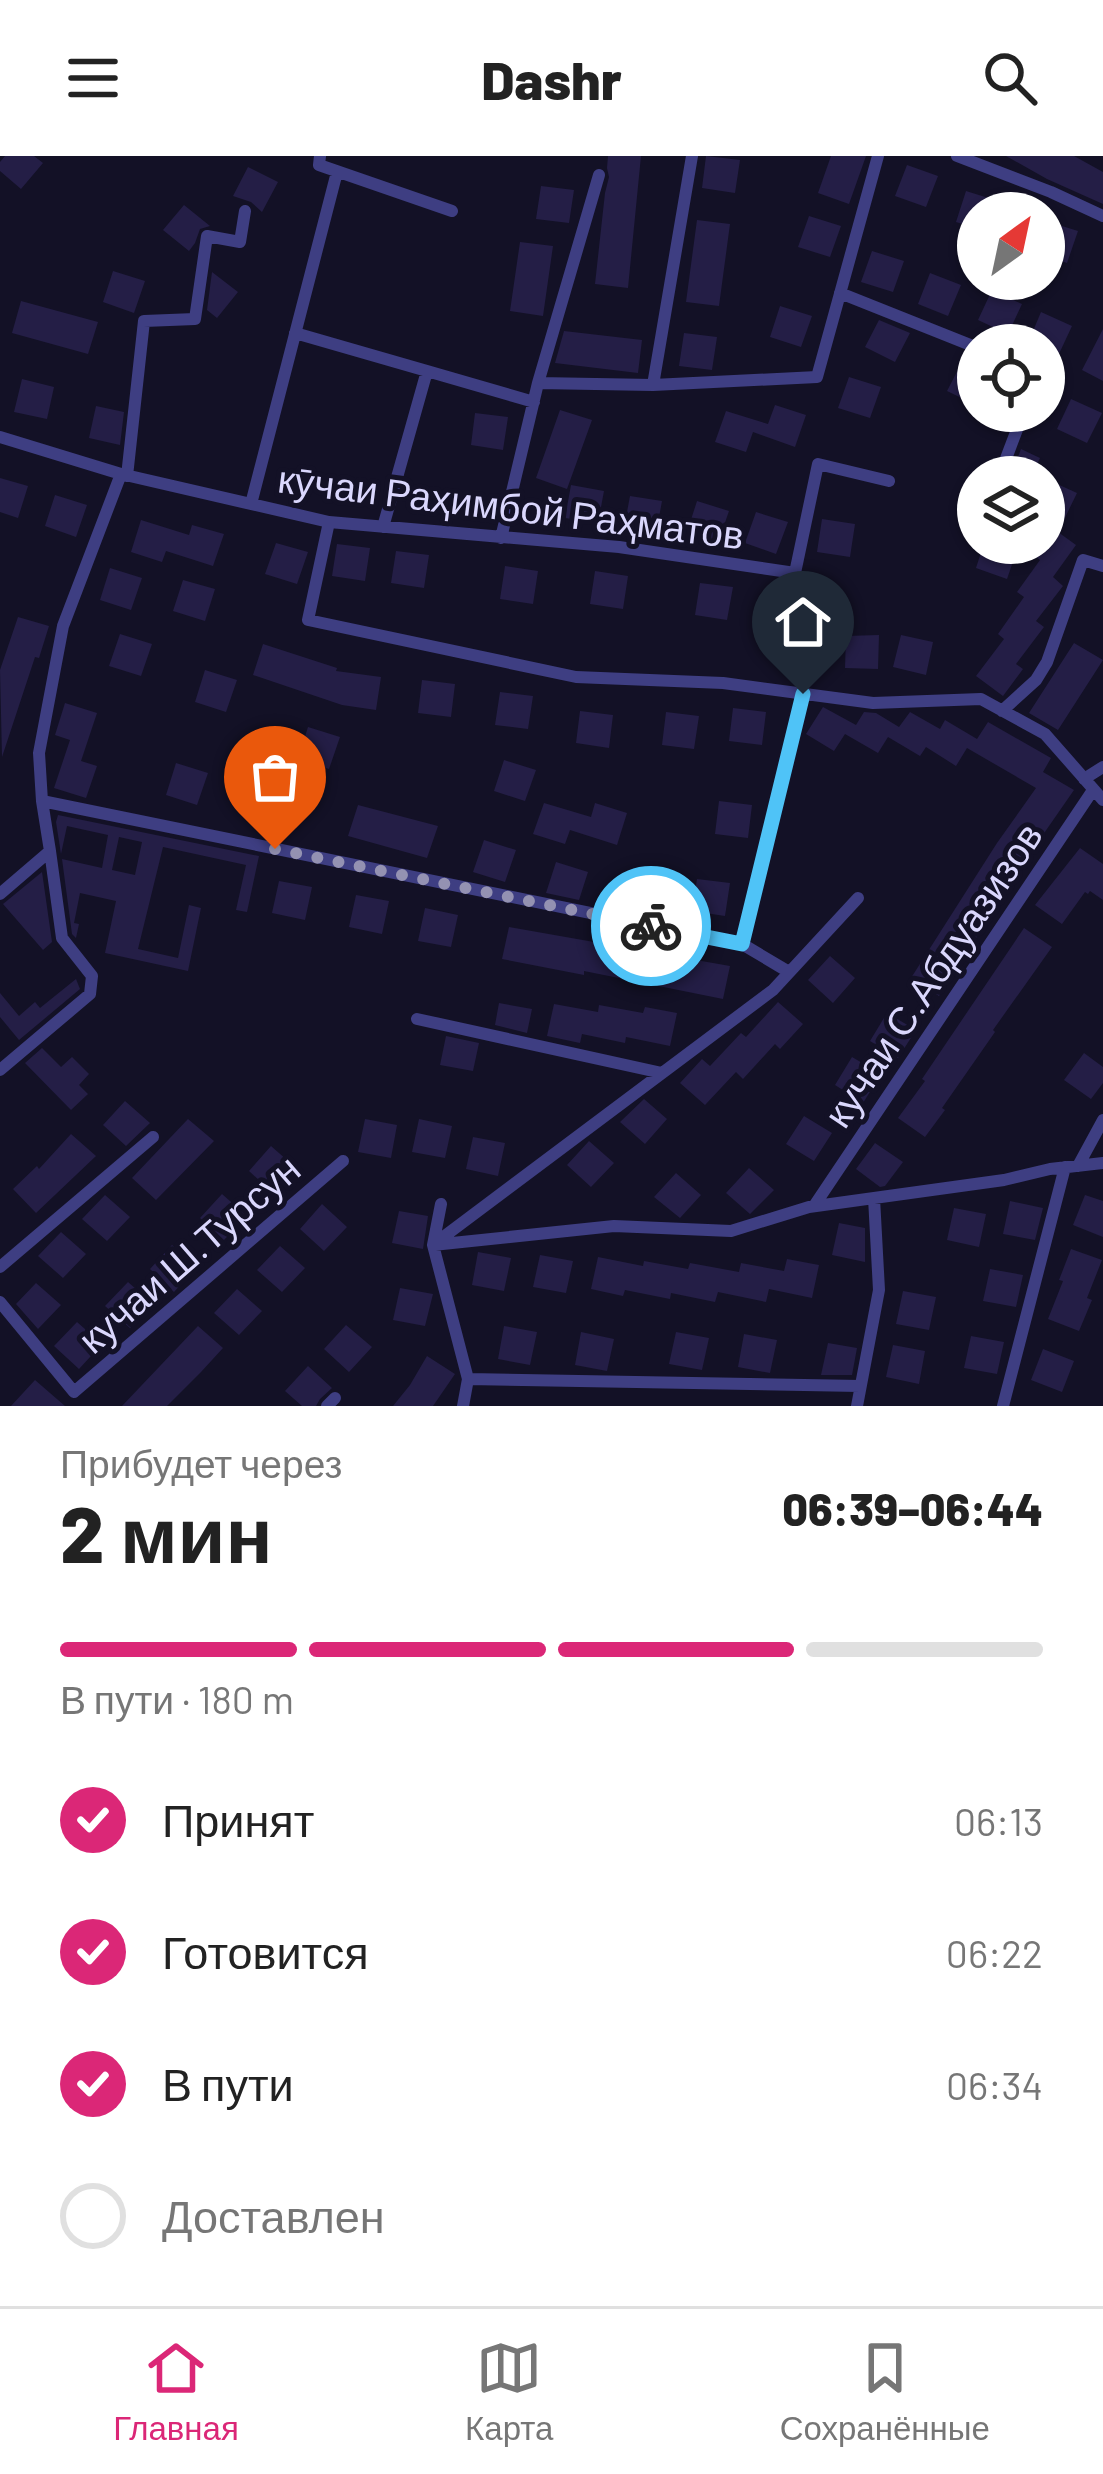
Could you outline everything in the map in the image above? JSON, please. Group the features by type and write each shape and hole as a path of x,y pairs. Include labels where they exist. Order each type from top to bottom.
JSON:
{"street":[{"path":"320,156 319,165 452,211"},
{"path":"653,385 692,156"},
{"path":"538,383 653,385 817,377 878,156"},
{"path":"957,156 1103,216"},
{"name":"кӯчаи Раҳимбой Раҳматов","path":"251,504 337,172"},
{"path":"501,538 538,383 599,175"},
{"path":"0,1070 90,994 92,976 62,938 39,753 63,626 124,475 144,321 195,319 207,236 240,242 245,211"},
{"path":"840,293 957,340"},
{"path":"295,333 534,402"},
{"path":"383,527 427,371"},
{"path":"0,455 3,437"},
{"name":"кӯчаи Раҳимбой Раҳматов","path":"3,437 124,475 329,522 619,547 795,574 818,464 889,482"},
{"path":"329,522 308,620 576,677 723,683 873,703 981,699 1045,734 1093,789 1103,767"},
{"path":"1002,710 1036,680 1047,662 1083,560 1103,566"},
{"path":"742,944 803,694"},
{"name":"кучаи С.Абдуазизов","path":"814,1206 1093,789"},
{"path":"42,802 742,944 789,972"},
{"path":"0,894 50,850"},
{"path":"433,1244 773,990 858,898"},
{"path":"418,1019 662,1073"},
{"path":"1006,1406 1072,1166 1103,1120"},
{"path":"0,1267 153,1137"},
{"name":"кучаи Ш.Турсун","path":"0,1303 74,1393 343,1161"},
{"path":"433,1244 614,1226 731,1232 814,1206 1103,1163"},
{"path":"857,1406 879,1290 874,1198"},
{"path":"441,1204 433,1244 468,1379 463,1406"},
{"path":"468,1379 860,1386"}],"building":[{"path":"5,156 34,156 43,163 21,189 0,171"},
{"path":"608,156 641,156 628,288 595,284"},
{"path":"706,156 740,160 735,193 702,188"},
{"path":"831,156 866,156 849,204 818,193"},
{"path":"1006,156 1074,156 1103,172 1103,204 1047,179"},
{"path":"907,165 938,176 926,207 895,196"},
{"path":"248,167 278,182 262,212 233,196"},
{"path":"541,186 574,190 569,223 536,219"},
{"path":"184,205 210,226 200,229 189,251 163,230"},
{"path":"809,216 841,226 830,257 798,247"},
{"path":"697,220 730,224 719,306 686,302"},
{"path":"1065,227 1078,231 1065,262"},
{"path":"520,242 553,246 543,316 510,311"},
{"path":"872,251 904,261 893,292 861,282"},
{"path":"113,271 145,281 134,313 103,302"},
{"path":"212,272 238,292 217,318 207,310"},
{"path":"930,273 957,283 948,316 918,304"},
{"path":"987,300 1022,304 1013,324 978,320"},
{"path":"21,301 98,322 88,354 12,333"},
{"path":"780,306 812,316 801,347 770,337"},
{"path":"1041,312 1072,326 1065,341 1065,324 1036,324"},
{"path":"879,320 910,333 895,362 865,347"},
{"path":"1103,329 1103,381 1082,370"},
{"path":"564,331 642,340 638,373 555,363"},
{"path":"684,333 717,337 712,370 679,366"},
{"path":"957,372 957,396 947,391"},
{"path":"849,377 881,387 870,418 838,408"},
{"path":"22,379 54,387 47,419 14,412"},
{"path":"1071,399 1102,413 1087,443 1063,432"},
{"path":"775,405 806,415 795,447 753,432 746,452 715,442 726,411 768,424"},
{"path":"96,406 124,412 120,445 89,438"},
{"path":"560,410 592,420 567,489 536,478"},
{"path":"475,413 508,417 503,450 471,445"},
{"path":"0,478 28,486 18,518 0,512"},
{"path":"571,485 604,491 598,523 565,518"},
{"path":"1065,488 1077,493 1065,518"},
{"path":"55,495 87,505 76,537 45,526"},
{"path":"630,496 662,501 656,534 624,528"},
{"path":"697,501 729,511 718,543 687,532"},
{"path":"756,512 788,522 776,554 745,543"},
{"path":"822,519 855,524 850,557 817,552"},
{"path":"141,520 189,535 192,525 224,534 213,566 166,551 162,562 131,552"},
{"path":"1065,537 1076,545 1065,560"},
{"path":"276,543 308,552 297,584 265,574"},
{"path":"337,544 370,548 365,581 332,576"},
{"path":"396,551 429,555 424,588 391,583"},
{"path":"977,564 1012,564 1007,579 976,568"},
{"path":"1037,564 1062,564 1053,577 1063,586 1036,621 1044,627 1016,664 1023,669 1003,696 976,676 1004,639 998,634 1024,597 1017,592"},
{"path":"505,566 538,571 533,604 500,599"},
{"path":"110,568 142,578 131,610 100,600"},
{"path":"595,571 628,576 623,609 590,604"},
{"path":"183,580 215,589 205,621 173,611"},
{"path":"700,583 733,587 727,620 695,615"},
{"path":"791,592 824,597 819,630 786,625"},
{"path":"18,617 49,626 2,757 0,670"},
{"path":"120,634 152,644 141,676 109,666"},
{"path":"879,635 878,669 845,668 846,636"},
{"path":"901,635 933,642 926,675 893,667"},
{"path":"1074,643 1103,660 1058,730 1029,713"},
{"path":"263,644 336,671 381,677 376,710 342,705 253,675"},
{"path":"205,670 237,680 226,712 195,702"},
{"path":"422,680 455,684 451,717 418,713"},
{"path":"500,692 533,696 528,729 495,725"},
{"path":"65,703 97,713 81,761 97,766 86,798 54,788 70,740 55,735"},
{"path":"823,707 856,725 864,712 876,713 899,727 910,712 940,729 945,720 977,739 988,722 1051,758 1043,772 1074,790 939,996 911,978 1036,788 967,748 956,766 926,747 920,756 888,737 878,753 845,734 834,751 806,734"},
{"path":"733,708 766,712 762,745 729,741"},
{"path":"580,711 613,715 609,748 576,743"},
{"path":"666,712 699,716 694,749 662,745"},
{"path":"308,727 340,737 329,769 298,759"},
{"path":"504,760 536,770 525,801 494,791"},
{"path":"176,763 208,773 197,805 166,795"},
{"path":"266,792 298,801 288,833 256,823"},
{"path":"719,801 752,805 748,838 715,834"},
{"path":"544,803 591,817 595,803 627,813 617,845 570,830 565,844 533,834"},
{"path":"358,805 438,826 427,858 348,836"},
{"path":"58,815 259,856 247,912 236,910 246,865 163,847 138,949 178,958 189,905 201,908 188,971 105,953 116,901 80,893 76,938 62,859 102,868 108,835 67,826 61,854","holes":["119,837 142,842 135,875 112,870"]},
{"path":"484,840 516,850 505,882 473,872"},
{"path":"1080,848 1103,864 1103,900 1085,892 1062,924 1035,905"},
{"path":"556,862 588,872 579,900 546,893"},
{"path":"644,867 676,877 666,908 634,898"},
{"path":"42,872 52,942 43,950 3,904"},
{"path":"697,879 730,883 725,916 692,911"},
{"path":"279,881 312,887 305,920 272,913"},
{"path":"356,895 389,901 382,934 349,927"},
{"path":"425,908 458,915 451,947 418,941"},
{"path":"509,927 730,966 723,999 502,959"},
{"path":"1024,928 1052,947 925,1137 898,1118"},
{"path":"830,956 855,978 833,1003 808,980"},
{"path":"76,979 80,989 19,1040 0,1017 0,993 19,1016 35,1002 40,1008"},
{"path":"778,1002 803,1024 780,1049 775,1044 743,1079 736,1072 705,1105 680,1083 702,1059 710,1066 741,1033 746,1037"},
{"path":"499,1003 532,1009 527,1033 495,1025"},
{"path":"554,1004 598,1012 599,1005 677,1013 670,1046 626,1037 625,1043 582,1034 580,1043 547,1036"},
{"path":"887,1013 916,1030 898,1058 870,1041"},
{"path":"446,1036 479,1043 473,1071 440,1065"},
{"path":"42,1048 61,1067 72,1057 89,1074 79,1085 88,1094 71,1110 25,1063"},
{"path":"1084,1053 1103,1067 1103,1083 1091,1099 1064,1080"},
{"path":"852,1057 881,1074 863,1103 835,1085"},
{"path":"644,1099 667,1119 645,1144 620,1122"},
{"path":"125,1101 150,1123 126,1146 103,1125"},
{"path":"804,1116 832,1133 814,1161 786,1144"},
{"path":"188,1119 214,1141 156,1200 132,1178"},
{"path":"365,1119 397,1125 391,1158 358,1152"},
{"path":"419,1119 452,1126 445,1158 412,1152"},
{"path":"71,1134 96,1156 36,1213 13,1189"},
{"path":"473,1137 505,1143 498,1176 466,1169"},
{"path":"589,1141 614,1163 591,1187 567,1165"},
{"path":"875,1143 903,1162 880,1187 856,1169"},
{"path":"271,1146 296,1168 273,1193 249,1171"},
{"path":"749,1168 774,1190 750,1214 726,1193"},
{"path":"676,1173 701,1195 680,1218 654,1197"},
{"path":"222,1194 247,1216 224,1240 200,1218"},
{"path":"105,1195 130,1217 107,1241 82,1219"},
{"path":"1085,1195 1103,1201 1103,1237 1073,1225"},
{"path":"1010,1201 1043,1208 1035,1240 1003,1234"},
{"path":"322,1204 347,1227 324,1251 300,1229"},
{"path":"954,1208 986,1214 979,1247 947,1240"},
{"path":"399,1211 428,1216 423,1249 392,1243"},
{"path":"839,1223 865,1228 865,1262 832,1255"},
{"path":"61,1232 86,1254 63,1278 38,1256"},
{"path":"172,1245 197,1267 174,1292 150,1269"},
{"path":"280,1246 305,1268 282,1292 257,1270"},
{"path":"1071,1249 1102,1260 1079,1331 1048,1319"},
{"path":"478,1252 511,1258 504,1291 472,1285"},
{"path":"540,1255 573,1261 566,1293 533,1287"},
{"path":"598,1257 643,1266 644,1261 688,1269 690,1263 739,1272 741,1263 784,1271 787,1259 819,1265 812,1298 769,1289 766,1302 718,1292 715,1302 671,1293 670,1299 591,1289"},
{"path":"990,1269 1023,1275 1016,1307 983,1301"},
{"path":"128,1282 153,1304 130,1328 105,1306"},
{"path":"36,1283 61,1305 38,1329 16,1304"},
{"path":"400,1288 433,1294 425,1326 393,1320"},
{"path":"237,1289 262,1311 239,1335 214,1313"},
{"path":"903,1291 936,1297 929,1330 896,1324"},
{"path":"77,1322 102,1344 79,1369 54,1346"},
{"path":"346,1325 372,1347 349,1372 324,1349"},
{"path":"198,1326 223,1348 201,1372 167,1406 122,1406"},
{"path":"504,1326 537,1332 530,1365 498,1359"},
{"path":"581,1332 614,1339 607,1371 575,1365"},
{"path":"676,1332 709,1338 702,1370 669,1364"},
{"path":"744,1334 777,1340 770,1373 738,1367"},
{"path":"971,1336 1004,1342 997,1374 964,1368"},
{"path":"828,1343 857,1348 852,1375 821,1375"},
{"path":"893,1345 925,1351 919,1384 886,1377"},
{"path":"1043,1349 1074,1361 1062,1392 1031,1380"},
{"path":"427,1356 455,1374 433,1406 393,1406 410,1385"},
{"path":"308,1366 332,1388 316,1406 302,1406 285,1391"},
{"path":"35,1380 65,1406 11,1406"}],"way so far":[{"path":"275,849 651,926"}],"route":[{"path":"651,926 742,944 803,694"}]}
